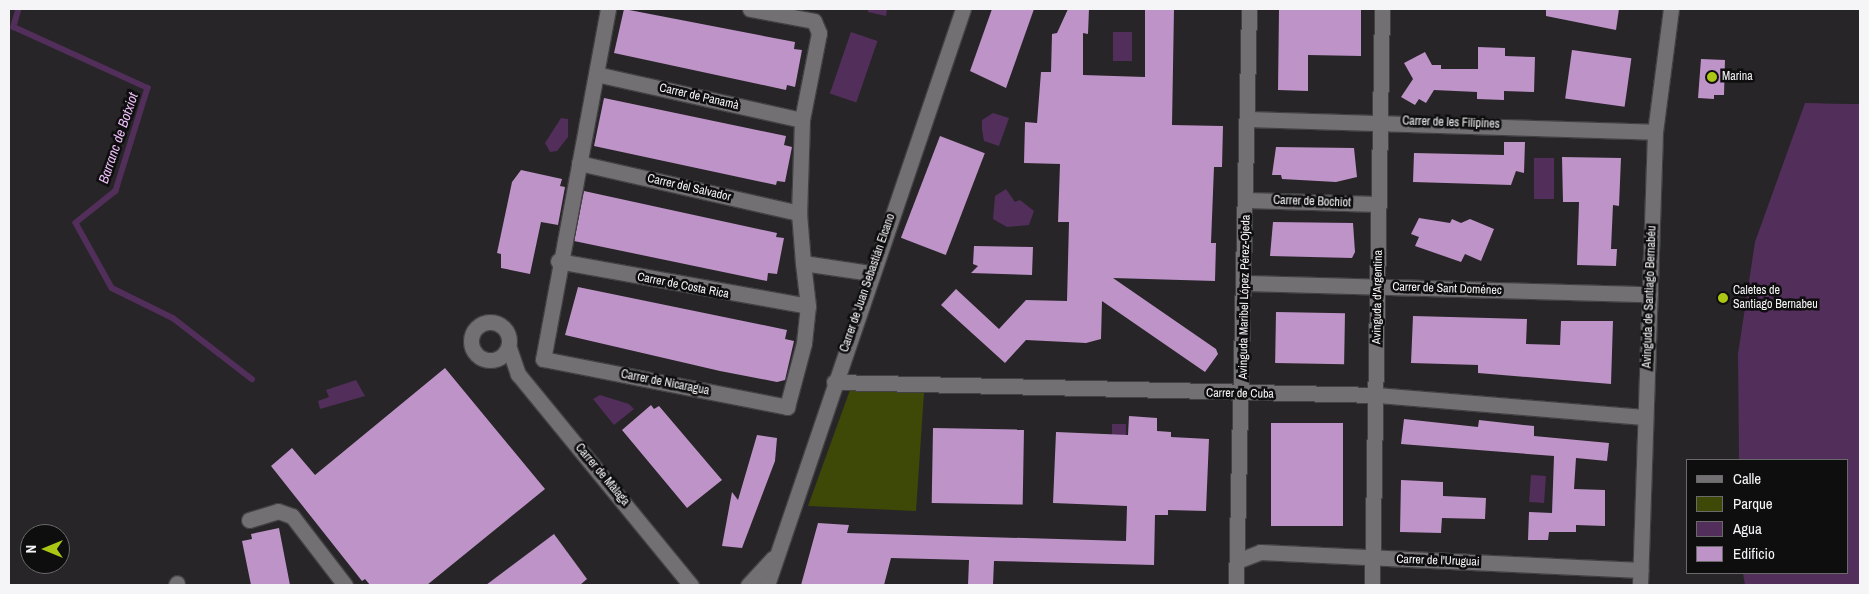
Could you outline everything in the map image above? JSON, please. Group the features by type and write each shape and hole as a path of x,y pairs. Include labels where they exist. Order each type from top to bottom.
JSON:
{"street":[{"path":"558,261 579,163 608,9"},
{"path":"750,9 814,21 819,32 802,120 799,213 808,306"},
{"name":"Carrer de Juan Sebastián Elcano","path":"767,585 774,557 963,9"},
{"name":"Avinguda Maribel López Pérez-Ojeda","path":"1236,585 1243,394 1249,9"},
{"name":"Avinguda d'Argentina","path":"1372,585 1377,395 1382,9"},
{"name":"Avinguda de Santiago Bernabéu","path":"1640,585 1655,132 1671,9"},
{"name":"Carrer de Panamà","path":"596,74 802,120"},
{"name":"Carrer de les Filipines","path":"1247,119 1381,121 1655,132"},
{"name":"Carrer del Salvador","path":"579,163 799,213"},
{"name":"Carrer de Bochiot","path":"1246,200 1379,204"},
{"name":"Carrer de Costa Rica","path":"558,261 808,306"},
{"name":"Carrer de Nicaragua","path":"558,261 543,359 787,407 808,306"},
{"path":"803,263 871,273"},
{"name":"Carrer de Sant Doménec","path":"1245,283 1650,294"},
{"path":"482,323 499,324 506,329 509,348 504,355 487,360 471,344 471,335 482,323"},
{"name":"Carrer de Màlaga","path":"509,348 518,374 689,581 701,585"},
{"name":"Carrer de Màlaga","path":"487,360 518,374"},
{"name":"Carrer de Cuba","path":"834,382 1243,394 1377,395 1646,417"},
{"path":"249,520 278,511 292,516 345,585"},
{"name":"Carrer de l'Uruguai","path":"1237,561 1260,552 1641,570"},
{"name":"Carrer de Juan Sebastián Elcano","path":"748,585 774,557"}],"green space":[{"path":"850,390 924,393 916,511 808,506"}],"water":[{"path":"868,9 887,9 886,16 868,12"},
{"path":"851,32 877,41 856,103 830,93"},
{"path":"1113,32 1132,32 1132,61 1113,61"},
{"path":"1805,103 1860,104 1860,585 1745,585 1743,574 1849,574 1849,459 1739,459 1738,354 1755,242"},
{"path":"993,113 1009,118 999,146 984,141 982,130 982,120"},
{"path":"561,118 568,119 568,137 557,151 550,152 545,143"},
{"path":"1534,158 1554,158 1554,199 1534,199"},
{"path":"1006,189 1015,202 1020,200 1034,211 1029,225 1007,227 993,219 995,196"},
{"path":"356,380 365,396 320,409 318,401 329,397 326,390"},
{"path":"600,395 629,404 634,409 614,425 593,399"},
{"path":"1112,424 1126,424 1126,464 1112,464"},
{"path":"1531,475 1546,476 1544,503 1529,502"}],"pier":[{"path":"1816,100 1860,102 1860,104 1817,103"}],"building":[{"path":"624,9 795,42 794,49 802,50 795,87 787,85 786,90 614,53"},
{"path":"992,9 1034,9 1006,88 970,71"},
{"path":"1068,9 1089,9 1088,34 1083,33 1083,75 1145,77 1145,9 1174,9 1172,125 1223,126 1222,167 1214,167 1211,243 1216,243 1215,281 1113,278 1216,349 1218,354 1205,372 1102,301 1101,339 1086,343 1026,340 1005,363 941,305 956,289 999,329 1026,300 1067,301 1069,222 1058,222 1060,164 1024,163 1025,122 1037,123 1041,72 1051,72 1052,34 1057,33"},
{"path":"1279,9 1361,9 1361,56 1308,55 1308,91 1278,90"},
{"path":"1546,9 1619,9 1616,30 1546,16"},
{"path":"1478,47 1505,48 1505,56 1535,57 1534,92 1504,91 1504,100 1477,99 1477,92 1434,90 1426,103 1419,99 1415,105 1401,97 1413,79 1404,63 1425,52 1432,65 1441,65 1441,69 1478,69"},
{"path":"1572,50 1631,58 1625,107 1565,99"},
{"name":"Marina","path":"1701,59 1725,60 1724,95 1714,95 1714,99 1698,98"},
{"path":"604,98 786,136 784,145 792,147 785,182 777,181 776,185 594,146"},
{"path":"940,136 985,153 946,255 901,238"},
{"path":"1504,142 1525,142 1524,173 1516,171 1511,185 1413,182 1414,153 1504,155"},
{"path":"1276,147 1354,148 1357,177 1336,182 1282,179 1281,175 1272,175"},
{"path":"1562,157 1621,158 1619,206 1613,205 1611,249 1617,249 1616,266 1577,265 1579,202 1563,202"},
{"path":"521,170 562,179 560,186 565,187 558,225 541,222 530,274 501,268 501,254 497,253 512,182"},
{"path":"584,191 777,233 776,237 784,238 777,274 768,273 767,281 574,241"},
{"path":"1419,218 1450,223 1452,219 1461,223 1470,219 1494,229 1481,261 1465,254 1461,262 1415,246 1419,237 1411,234"},
{"path":"1273,222 1353,223 1355,252 1352,258 1270,256"},
{"path":"974,246 1033,247 1032,275 971,273 978,266 973,264"},
{"path":"578,287 787,330 785,339 794,341 785,380 777,382 720,371 565,335"},
{"path":"1276,312 1345,313 1344,364 1275,363"},
{"path":"1413,316 1527,319 1526,344 1560,345 1561,321 1613,321 1611,384 1478,373 1478,365 1411,363"},
{"path":"445,368 545,489 427,585 370,585 365,579 362,581 271,466 292,448 315,475"},
{"path":"651,405 654,409 659,406 722,480 687,508 622,430"},
{"path":"1129,416 1157,418 1157,431 1171,432 1171,437 1209,439 1206,511 1168,510 1168,515 1155,515 1154,565 994,561 993,585 968,585 969,560 891,558 884,585 801,585 818,523 849,525 847,533 1126,541 1127,506 1053,503 1056,432 1128,435"},
{"path":"1404,419 1478,427 1479,420 1534,426 1534,436 1609,443 1607,461 1576,458 1574,489 1605,490 1605,526 1576,525 1576,532 1549,532 1548,540 1528,540 1529,512 1552,513 1554,456 1401,444"},
{"path":"1271,423 1343,423 1343,526 1271,526"},
{"path":"933,428 1024,430 1023,505 932,503"},
{"path":"757,435 777,438 775,461 742,548 722,546 732,492 738,500"},
{"path":"1401,480 1443,482 1443,496 1486,498 1485,519 1442,518 1441,533 1400,532"},
{"path":"279,528 290,585 251,585 242,541 252,539 251,534"},
{"path":"554,534 587,579 580,585 486,585"}],"waterway":[{"name":"Barranc de Botxiot","path":"19,9 14,27 148,88 116,191 76,223 112,288 173,318 252,379"}],"place":[{"name":"Marina","path":"1712,77"},
{"name":"Caletes de Santiago Bernabeu","path":"1723,298"}]}
